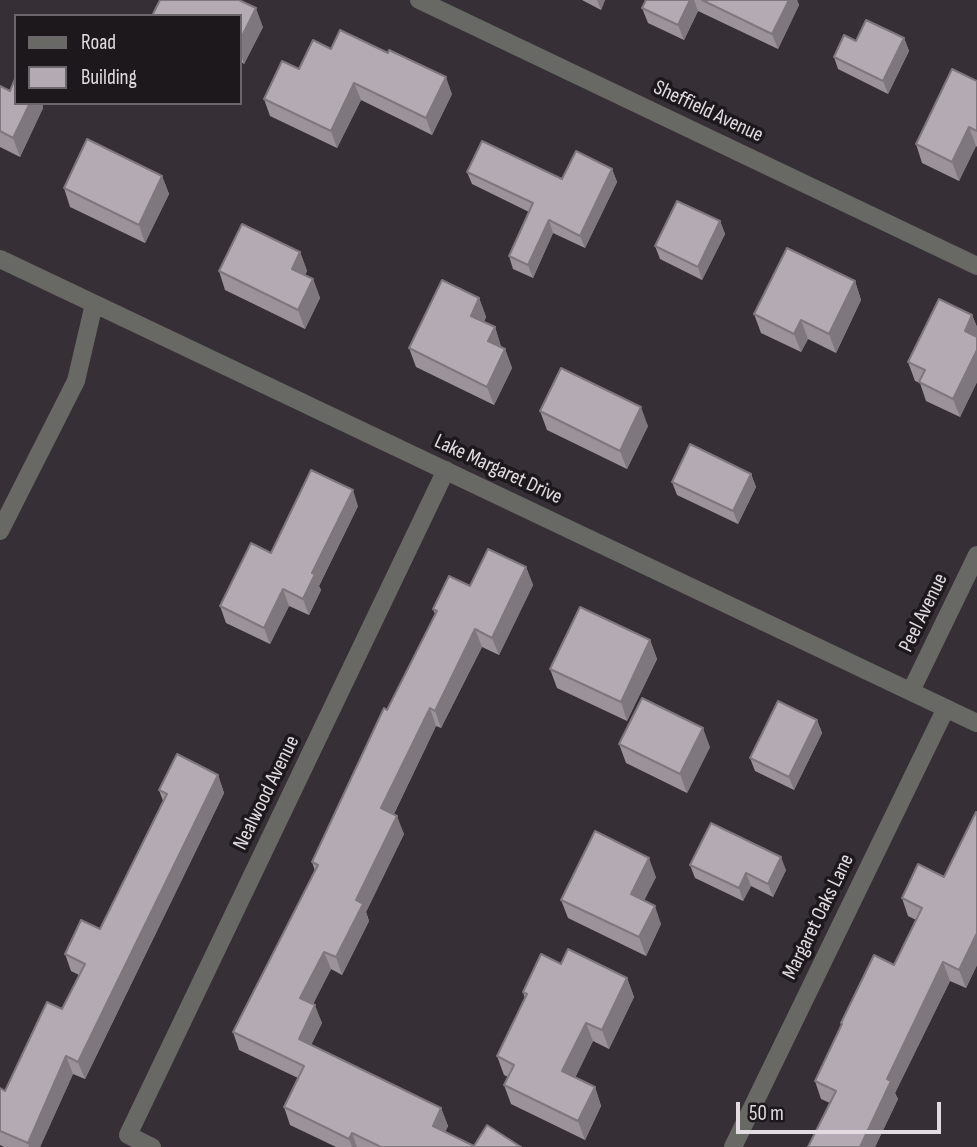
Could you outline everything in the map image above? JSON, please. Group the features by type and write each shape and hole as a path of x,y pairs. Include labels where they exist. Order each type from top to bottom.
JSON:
{"street":[{"name":"Sheffield Avenue","path":"419,0 977,266"},
{"name":"Lake Margaret Drive","path":"0,259 977,723"},
{"path":"0,531 76,381 94,304"},
{"name":"Nealwood Avenue","path":"152,1147 128,1135 446,470"},
{"name":"Peel Avenue","path":"911,691 977,555"},
{"name":"Margaret Oaks Lane","path":"733,1147 946,708"}],"building":[{"path":"160,0 239,0 256,8 242,36 242,14 153,14"},
{"path":"646,0 690,0 678,25 642,8"},
{"path":"702,0 789,0 772,34"},
{"path":"866,20 904,38 883,81 834,57 844,35 856,41"},
{"path":"340,30 446,77 426,118 354,83 331,131 264,99 282,61 299,69 313,40 331,49"},
{"path":"952,69 977,81 977,131 969,127 952,162 916,144"},
{"path":"14,81 14,105 29,105 13,138 0,131 0,86 10,91"},
{"path":"87,139 162,176 139,225 64,188"},
{"path":"482,141 562,179 576,151 612,169 580,236 549,220 528,265 509,256 533,203 467,172"},
{"path":"677,201 720,221 698,267 655,246"},
{"path":"242,224 300,252 292,269 313,279 298,310 219,271"},
{"path":"787,248 855,281 829,334 801,320 794,334 754,314"},
{"path":"442,280 479,298 471,316 495,327 488,341 505,349 487,387 409,348"},
{"path":"939,299 972,315 965,331 977,337 977,350 953,399 919,382 925,370 908,362"},
{"path":"561,368 641,407 620,451 540,411"},
{"path":"690,444 751,474 733,511 672,482"},
{"path":"311,470 353,490 312,573 315,574 303,599 283,589 264,628 220,606 251,543 271,553"},
{"path":"488,549 526,567 492,638 475,629 435,711 430,708 381,808 397,816 356,900 363,904 336,957 324,952 300,998 315,1005 299,1039 441,1108 433,1126 474,1146 487,1125 521,1147 381,1147 352,1133 349,1139 284,1107 304,1066 233,1032 318,865 312,862 384,708 387,710 437,611 433,609 449,576 470,586"},
{"path":"580,607 650,640 621,702 550,669"},
{"path":"642,698 703,728 680,774 619,744"},
{"path":"778,701 817,720 789,777 750,758"},
{"path":"177,754 218,775 78,1062 66,1056 28,1143 0,1131 0,1088 5,1091 47,1002 62,1009 85,964 65,954 81,920 100,929 167,794 159,790"},
{"path":"976,812 977,933 959,970 943,962 887,1079 891,1081 860,1147 808,1147 836,1091 815,1081 841,1023 874,955 894,965 922,908 902,898 918,864 944,877"},
{"path":"711,823 781,857 768,884 746,873 739,888 690,865"},
{"path":"595,831 649,858 631,894 655,906 639,937 561,900"},
{"path":"568,949 627,978 602,1030 586,1023 562,1071 595,1087 578,1121 504,1085 514,1065 497,1056 527,994 523,992 541,954 561,964"}]}
